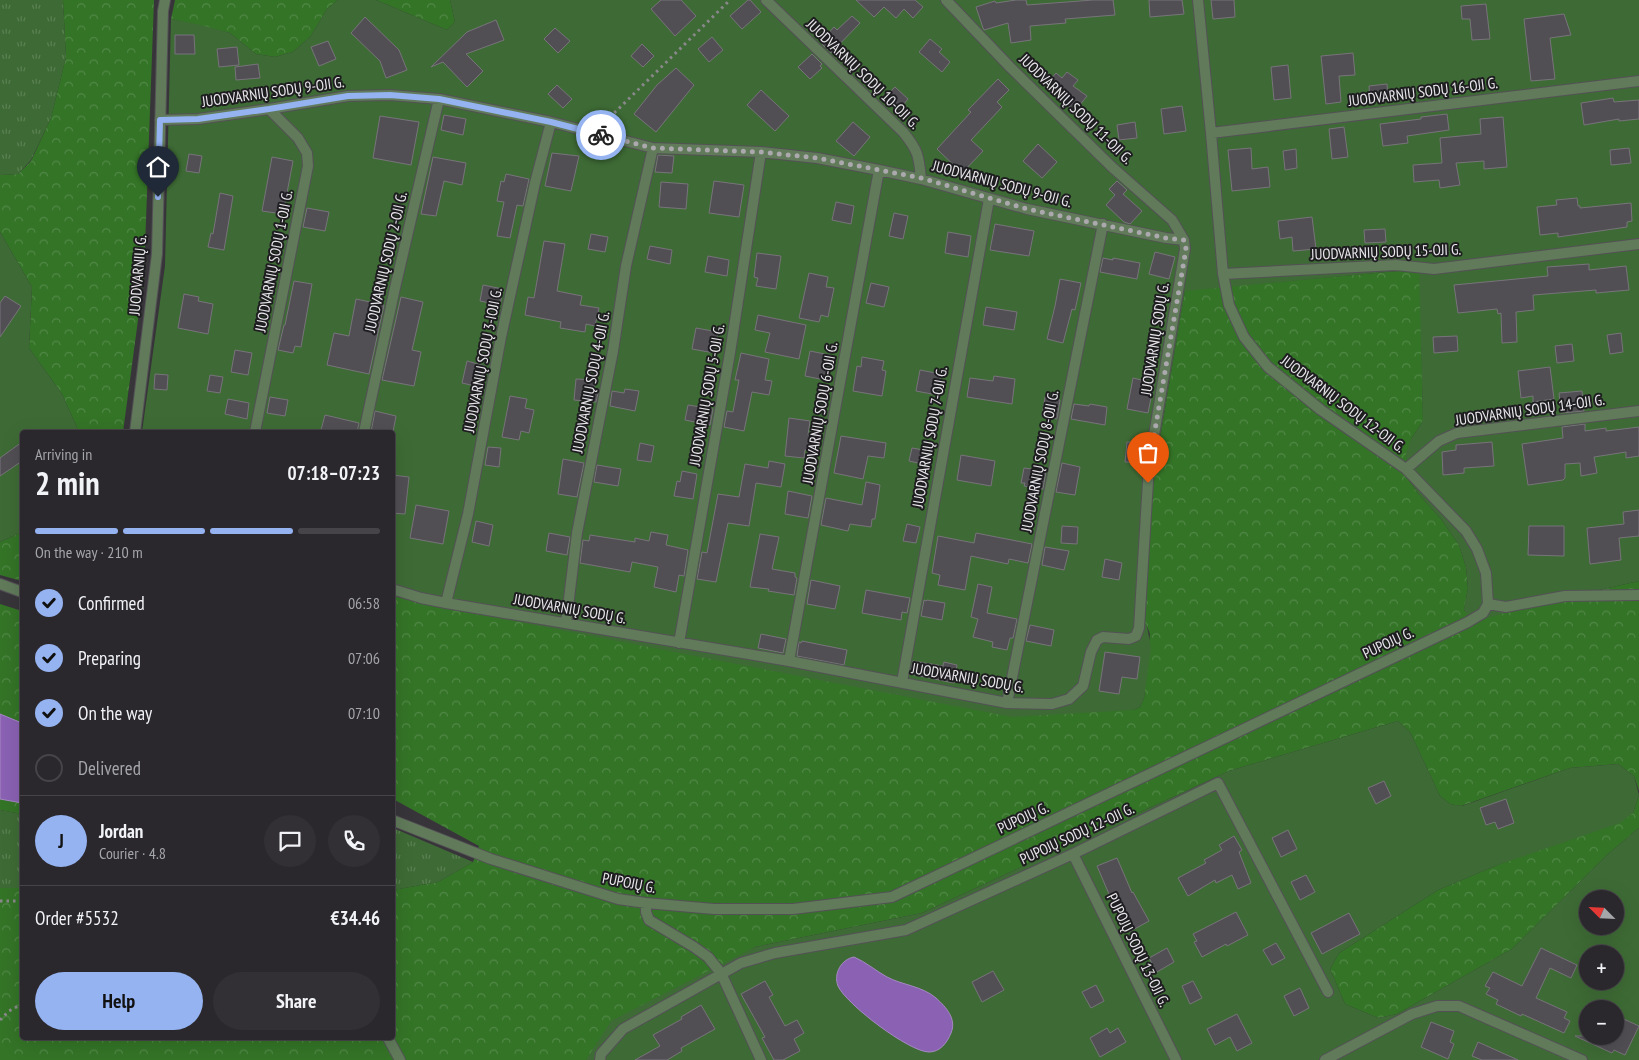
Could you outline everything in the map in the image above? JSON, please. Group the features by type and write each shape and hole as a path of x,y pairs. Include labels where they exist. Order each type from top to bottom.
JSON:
{"street":[{"name":"JUODVARNIŲ G.","path":"135,430 157,254 163,10 165,0"},
{"name":"JUODVARNIŲ SODŲ 10-OJI G.","path":"766,0 903,132 919,156 921,178"},
{"name":"JUODVARNIŲ SODŲ 11-OJI G.","path":"946,0 1113,168 1172,220 1184,240"},
{"name":"JUODVARNIŲ SODŲ 12-OJI G.","path":"1198,0 1212,133 1223,274 1229,305 1244,337 1268,367 1321,410 1406,469 1466,532 1477,549 1486,574 1488,604"},
{"name":"JUODVARNIŲ SODŲ 16-OJI G.","path":"1212,133 1639,81"},
{"name":"JUODVARNIŲ SODŲ 9-OJI G.","path":"160,120 198,119 348,96 390,95 439,99 551,122 653,148 761,152 817,158 921,178 1027,209 1166,238 1184,240"},
{"name":"JUODVARNIŲ SODŲ 2-OJI G.","path":"364,430 439,99"},
{"name":"JUODVARNIŲ SODŲ 1-OJI G.","path":"254,430 308,166 307,153 298,138 269,109"},
{"name":"JUODVARNIŲ SODŲ 3-IOJI G.","path":"446,603 468,514 501,337 535,183 551,122"},
{"name":"JUODVARNIŲ SODŲ 4-OJI G.","path":"566,623 577,533 613,351 626,266 653,148"},
{"name":"JUODVARNIŲ SODŲ 5-OJI G.","path":"678,643 728,362 761,152"},
{"name":"JUODVARNIŲ SODŲ 6-OJI G.","path":"789,661 879,170"},
{"name":"JUODVARNIŲ SODŲ 7-OJI G.","path":"902,682 989,199"},
{"name":"JUODVARNIŲ SODŲ 8-OJI G.","path":"1007,703 1102,224"},
{"name":"JUODVARNIŲ SODŲ G.","path":"395,590 446,603 789,661 1007,703 1052,704 1069,699 1083,686 1091,652 1098,640 1103,637 1129,639 1136,636 1139,628 1149,465 1186,249 1184,240"},
{"name":"JUODVARNIŲ SODŲ 15-OJI G.","path":"1223,274 1396,265 1434,269 1639,244"},
{"name":"JUODVARNIŲ SODŲ 14-OJI G.","path":"1406,469 1440,441 1457,433 1639,410"},
{"path":"0,584 20,591"},
{"path":"1488,604 1506,607 1565,596 1639,594"},
{"name":"PUPOJŲ G.","path":"395,821 492,859 618,899 714,909 793,909 892,897 1468,622 1483,613 1488,604"},
{"name":"PUPOJŲ SODŲ 12-OJI G.","path":"600,1060 601,1054 623,1029 741,963 775,953 906,930 1073,854 1218,783 1328,992"},
{"name":"PUPOJŲ SODŲ 13-OJI G.","path":"1073,854 1176,1060"},
{"path":"646,903 646,912 649,920 708,957 721,973 761,1060"},
{"path":"1325,1060 1412,1014 1437,1006 1458,1006 1582,1060"},
{"path":"389,1040 400,1060"}],"path":[{"path":"594,133 730,0"},
{"path":"0,900 20,901"},
{"path":"0,1020 9,1011 20,1005"}],"green space":[{"path":"0,0 63,0 66,57 51,118 31,160 18,174 0,175"},
{"path":"63,0 154,0 144,275 123,430 78,430 62,394 29,348 32,287 0,232 0,175 18,174 31,161 51,118 66,57"},
{"path":"175,0 338,0 327,9 311,36 293,52 275,57 256,54 230,33 171,19"},
{"path":"338,0 376,0 447,30 455,22 450,0 1639,0 1639,581 1482,619 1469,617 1464,610 1468,588 1466,567 1459,545 1441,519 1408,479 1406,454 1411,439 1423,421 1419,269 1185,291 1156,462 1136,601 1138,613 1147,626 1151,648 1144,698 1140,707 1133,710 1012,717 440,607 395,596 395,430 142,430 165,266 171,19 230,33 256,54 275,57 293,52 311,36 327,9"},
{"path":"376,0 450,0 455,22 447,30"},
{"path":"0,232 32,287 29,348 62,394 78,430 20,430 20,533 0,542"},
{"path":"1420,269 1423,421 1411,439 1408,479 1441,519 1459,545 1466,567 1468,588 1464,611 1586,593 1639,581 1639,791 1634,776 1618,764 1570,768 1461,806 1450,804 1440,796 1410,732 1398,721 1229,771 922,913 755,947 586,1060 0,1060 0,888 20,888 20,1040 395,1040 395,890 438,882 473,862 479,846 395,800 395,596 440,607 1133,710 1140,707 1144,698 1150,634 1138,613 1136,601 1156,462 1185,290"},
{"path":"20,533 20,580 0,575 0,542"},
{"path":"0,604 20,610 20,722 0,714"},
{"path":"1398,721 1410,732 1440,796 1450,804 1462,806 1570,768 1618,764 1634,776 1639,795 1633,813 1620,823 1495,866 1438,890 1339,953 1330,969 1345,1004 1378,1018 1397,1014 1512,949 1608,854 1639,828 1639,1060 586,1060 611,1021 755,947 922,913 1229,771"},
{"path":"1639,795 1639,828 1608,854 1512,949 1397,1014 1378,1018 1345,1004 1330,969 1339,953 1438,890 1633,813"},
{"path":"0,799 20,803 20,814 0,810"},
{"path":"0,810 20,814 20,888 0,888"},
{"path":"395,829 473,862 438,882 395,890"}],"shaded area":[{"path":"0,714 20,722 20,803 0,799"},
{"path":"854,957 893,980 925,991 947,1009 953,1023 951,1033 943,1046 933,1052 929,1052 907,1044 879,1026 843,994 838,986 838,972 842,964"}],"building":[{"path":"661,0 681,0 696,16 675,36 651,9"},
{"path":"748,0 761,12 742,29 730,16"},
{"path":"856,0 915,0 923,7 913,18 904,9 896,18 884,7 874,17"},
{"path":"1026,0 1027,5 1113,0 1115,15 1065,19 1066,23 1030,26 1031,40 1011,43 1008,23 984,30 976,7 995,1 996,3"},
{"path":"1149,0 1182,0 1184,14 1150,17"},
{"path":"1211,0 1234,0 1235,17 1213,19"},
{"path":"1486,4 1490,39 1472,40 1470,19 1462,19 1461,6"},
{"path":"1564,14 1571,35 1550,38 1555,79 1531,81 1524,19"},
{"path":"852,16 860,23 831,53 822,44 826,40 824,38 834,27 837,30"},
{"path":"365,17 399,50 407,70 386,78 380,61 351,33"},
{"path":"496,20 504,40 466,54 483,71 467,87 443,62 431,67 467,32"},
{"path":"555,28 570,41 558,53 544,39"},
{"path":"175,35 194,35 195,54 175,54"},
{"path":"712,37 723,50 709,62 698,49"},
{"path":"930,39 942,49 939,52 950,62 942,72 919,52"},
{"path":"328,41 336,59 319,66 311,47"},
{"path":"642,44 654,56 643,67 631,56"},
{"path":"237,47 239,65 219,67 217,49"},
{"path":"1353,53 1355,75 1339,76 1341,102 1326,104 1321,56"},
{"path":"812,54 822,64 820,66 822,68 810,79 798,67"},
{"path":"258,64 260,78 236,80 235,67"},
{"path":"1288,65 1291,98 1274,100 1271,67"},
{"path":"676,68 694,85 656,132 634,114 657,85"},
{"path":"1067,72 1078,80 1073,86 1087,96 1075,111 1045,86 1056,73 1062,78"},
{"path":"998,79 1009,90 997,102 1002,107 971,140 983,151 962,173 937,149 971,112 968,110"},
{"path":"1387,84 1388,97 1370,99 1369,86"},
{"path":"557,85 572,99 563,108 548,94"},
{"path":"895,87 908,99 899,110 885,97"},
{"path":"761,90 789,116 775,131 747,105"},
{"path":"1613,98 1614,102 1639,100 1639,119 1619,121 1619,119 1584,125 1581,103"},
{"path":"1182,106 1186,131 1164,134 1161,109"},
{"path":"1447,114 1449,130 1407,136 1408,143 1383,146 1380,124"},
{"path":"444,115 466,119 463,135 441,130"},
{"path":"380,116 419,122 411,165 373,158"},
{"path":"1503,117 1507,167 1484,169 1484,161 1456,163 1460,185 1440,188 1439,180 1414,182 1413,165 1442,163 1440,138 1481,134 1480,119"},
{"path":"853,122 870,137 854,156 836,141"},
{"path":"1135,122 1137,138 1119,140 1117,125"},
{"path":"1344,127 1348,157 1332,159 1329,129"},
{"path":"1038,144 1057,162 1042,178 1023,161"},
{"path":"1251,148 1252,169 1268,167 1270,187 1232,191 1228,150"},
{"path":"1629,148 1631,163 1611,165 1610,150"},
{"path":"1296,149 1297,168 1285,170 1283,151"},
{"path":"552,153 579,156 571,191 545,186"},
{"path":"189,154 202,156 199,173 186,171"},
{"path":"658,155 674,156 672,173 655,172"},
{"path":"272,157 293,161 283,214 262,211"},
{"path":"433,157 466,163 462,185 444,181 436,216 421,214"},
{"path":"506,174 529,179 523,206 517,205 510,238 497,236 504,202 497,201 501,181 504,182"},
{"path":"714,181 744,185 739,217 709,213"},
{"path":"1117,181 1127,190 1123,194 1142,211 1130,224 1124,222 1106,205 1115,195 1109,189"},
{"path":"661,182 688,184 686,209 659,207"},
{"path":"220,193 233,196 224,250 208,247 211,233 213,234"},
{"path":"1577,198 1580,208 1631,203 1632,221 1627,222 1627,227 1558,237 1558,233 1540,235 1537,207 1557,205 1556,200"},
{"path":"836,202 854,206 851,224 832,220"},
{"path":"307,208 329,212 325,231 303,227"},
{"path":"894,213 908,216 903,239 889,236"},
{"path":"1312,217 1316,249 1293,251 1292,237 1280,239 1278,221"},
{"path":"995,224 1034,231 1029,256 990,250"},
{"path":"1385,229 1386,242 1365,243 1364,230"},
{"path":"948,232 971,236 968,257 945,253"},
{"path":"591,234 608,237 605,252 588,249"},
{"path":"544,241 565,244 557,291 582,296 580,305 599,308 595,326 586,324 585,332 560,328 561,322 525,315 528,297 534,298"},
{"path":"650,246 672,250 670,264 647,259"},
{"path":"1155,252 1175,257 1169,279 1149,274"},
{"path":"757,253 781,256 776,289 756,286 758,278 754,277"},
{"path":"708,256 729,260 727,276 705,272"},
{"path":"1103,258 1140,263 1137,279 1100,272"},
{"path":"1589,264 1589,270 1626,266 1629,290 1596,293 1596,290 1533,295 1534,310 1516,312 1517,342 1502,343 1501,313 1498,314 1497,309 1458,313 1454,285 1548,276 1547,267"},
{"path":"809,273 828,277 826,287 834,288 828,317 821,315 819,322 799,318"},
{"path":"1060,279 1081,283 1075,310 1072,309 1063,343 1047,339"},
{"path":"294,281 312,284 301,347 295,346 293,353 278,350"},
{"path":"871,283 889,287 884,307 866,303"},
{"path":"483,285 503,289 500,305 480,301"},
{"path":"184,294 199,297 198,301 213,304 208,334 178,328"},
{"path":"5,296 21,306 0,337 0,303"},
{"path":"401,297 423,302 412,350 421,352 414,386 382,380"},
{"path":"356,299 384,305 369,374 327,365 334,333 349,336"},
{"path":"986,307 1017,312 1014,330 983,325"},
{"path":"758,315 806,325 799,359 765,352 770,333 755,330"},
{"path":"696,328 718,332 714,353 692,349"},
{"path":"1621,333 1623,352 1610,354 1607,335"},
{"path":"1457,336 1458,351 1434,353 1433,337"},
{"path":"1572,344 1574,361 1557,363 1555,346"},
{"path":"235,350 252,353 248,375 231,372"},
{"path":"810,351 830,355 825,380 805,376"},
{"path":"741,353 769,359 765,380 772,381 769,395 752,392 744,431 724,427 727,411 733,412 739,380 735,380"},
{"path":"862,357 884,361 882,370 886,371 882,396 853,391 857,366 861,367"},
{"path":"467,361 485,366 480,387 462,383"},
{"path":"1550,367 1554,399 1533,402 1533,396 1521,398 1518,371"},
{"path":"920,370 941,374 937,395 916,391"},
{"path":"155,374 168,375 167,390 154,389"},
{"path":"210,375 223,377 220,393 207,391"},
{"path":"994,376 1015,379 1012,404 967,397 970,378 993,381"},
{"path":"1133,378 1154,383 1148,413 1127,409"},
{"path":"576,379 595,380 594,388 599,389 596,402 574,400"},
{"path":"625,389 639,391 635,411 610,406 612,391 624,393"},
{"path":"1582,391 1584,411 1561,413 1559,393"},
{"path":"510,396 527,399 525,408 534,410 529,433 521,431 519,440 502,437"},
{"path":"270,397 288,400 285,416 267,413"},
{"path":"1045,397 1060,400 1057,419 1042,416"},
{"path":"228,399 249,403 247,419 225,414"},
{"path":"1074,404 1107,407 1105,425 1071,419"},
{"path":"688,405 713,409 710,425 685,420"},
{"path":"375,411 396,416 393,430 371,430"},
{"path":"325,415 359,423 357,430 321,430"},
{"path":"789,418 810,421 808,435 813,436 811,450 805,450 804,458 785,456"},
{"path":"1585,424 1585,431 1606,428 1606,431 1639,427 1639,456 1626,458 1626,452 1594,457 1597,473 1581,476 1580,463 1565,464 1565,478 1563,480 1528,485 1522,444 1563,438 1562,427"},
{"path":"841,436 886,443 884,458 868,456 863,479 834,473"},
{"path":"1127,442 1142,443 1140,463 1125,462"},
{"path":"1492,442 1494,466 1464,468 1464,473 1443,475 1442,452 1456,450 1456,445"},
{"path":"20,443 20,462 0,476 0,458"},
{"path":"640,443 654,446 651,462 637,460"},
{"path":"488,447 501,448 499,467 485,465"},
{"path":"912,448 929,451 927,465 909,461"},
{"path":"961,455 995,461 991,486 957,480"},
{"path":"563,459 584,463 577,497 558,494"},
{"path":"769,461 785,464 781,487 756,483 749,526 728,523 716,582 697,579 702,552 707,553 718,494 739,497 745,464 768,468"},
{"path":"1062,463 1080,467 1075,495 1056,492"},
{"path":"597,465 621,469 618,486 594,482"},
{"path":"1024,468 1046,471 1043,489 1024,486 1025,483 1021,483"},
{"path":"682,471 697,474 693,499 674,496 677,481 680,482"},
{"path":"395,475 409,477 405,514 395,513"},
{"path":"866,482 880,485 875,519 872,519 871,527 850,524 848,531 821,525 826,498 862,505"},
{"path":"788,491 812,496 808,518 785,514"},
{"path":"416,505 449,511 443,544 410,538"},
{"path":"1639,510 1639,536 1619,538 1621,560 1590,564 1587,528 1624,524 1623,512"},
{"path":"476,521 493,525 489,546 472,542"},
{"path":"907,524 920,527 916,543 903,541"},
{"path":"1062,526 1078,527 1077,544 1061,543"},
{"path":"1529,526 1564,526 1564,556 1528,555"},
{"path":"651,532 668,535 666,545 688,550 684,576 679,575 676,592 654,587 658,567 632,562 630,572 580,563 583,540 589,541 590,535 635,542 635,538 649,541"},
{"path":"549,533 570,537 567,555 546,551"},
{"path":"976,533 1032,544 1028,563 1009,559 1008,564 971,556 965,590 938,585 940,575 932,573 938,536 974,543"},
{"path":"760,534 779,537 772,569 795,573 797,578 794,595 750,587"},
{"path":"1045,547 1069,551 1064,570 1042,565"},
{"path":"1105,559 1122,563 1119,580 1102,577"},
{"path":"811,580 840,586 835,609 807,604"},
{"path":"978,584 992,587 987,613 1017,619 1013,638 1010,638 1007,650 992,647 993,642 973,637 978,619 971,617"},
{"path":"866,590 910,598 907,613 902,612 901,620 862,613"},
{"path":"924,600 945,603 942,620 921,616"},
{"path":"1030,625 1054,630 1051,646 1026,641"},
{"path":"761,634 786,639 783,653 758,648"},
{"path":"802,641 847,650 844,665 797,656 799,642 801,643"},
{"path":"1105,652 1140,657 1137,679 1122,677 1119,694 1099,691"},
{"path":"913,661 943,666 944,662 957,665 954,683 910,674"},
{"path":"1384,781 1391,796 1376,804 1368,788"},
{"path":"1506,799 1514,823 1498,829 1495,822 1486,825 1480,808"},
{"path":"1288,830 1297,849 1281,857 1272,838"},
{"path":"1234,836 1242,850 1239,852 1251,883 1238,889 1232,875 1216,883 1215,880 1188,896 1178,878 1206,863 1204,860 1222,850 1219,845"},
{"path":"1117,858 1132,893 1149,921 1129,932 1115,908 1097,866"},
{"path":"1306,875 1315,892 1300,900 1291,882"},
{"path":"1236,912 1248,935 1202,957 1194,942 1197,941 1193,934"},
{"path":"1349,913 1360,934 1322,954 1311,933"},
{"path":"1276,943 1285,958 1272,965 1263,950"},
{"path":"1167,948 1174,962 1157,972 1149,958"},
{"path":"1541,948 1577,965 1571,978 1550,968 1536,998 1567,1012 1564,1018 1570,1021 1564,1033 1496,1004 1498,1000 1486,994 1490,988 1485,986 1493,972 1522,986"},
{"path":"993,971 1004,990 982,1002 972,982"},
{"path":"765,981 773,995 769,997 785,1026 797,1020 804,1033 794,1039 800,1051 783,1060 774,1060 762,1038 765,1037 741,994"},
{"path":"1193,981 1202,998 1190,1004 1182,986"},
{"path":"1096,985 1104,1001 1091,1008 1082,992"},
{"path":"1300,988 1309,1008 1294,1016 1284,996"},
{"path":"701,1005 715,1029 681,1048 682,1051 667,1060 635,1060 660,1046 653,1035 682,1019 681,1017"},
{"path":"1237,1014 1252,1043 1237,1051 1230,1037 1215,1045 1207,1029"},
{"path":"1624,1019 1639,1026 1625,1055 1614,1050 1612,1053 1595,1045 1624,1045"},
{"path":"1431,1022 1454,1031 1450,1042 1454,1044 1448,1059 1421,1047"},
{"path":"1107,1028 1110,1033 1118,1028 1126,1042 1100,1057 1090,1038"},
{"path":"1478,1042 1518,1060 1482,1060 1472,1056"}],"way so far":[{"path":"601,135 653,148 761,152 817,158 921,178 1027,209 1166,238 1184,240 1186,249 1149,465 1148,483"}],"route":[{"path":"158,197 160,120 198,119 348,96 390,95 439,99 551,122 601,135"}]}
